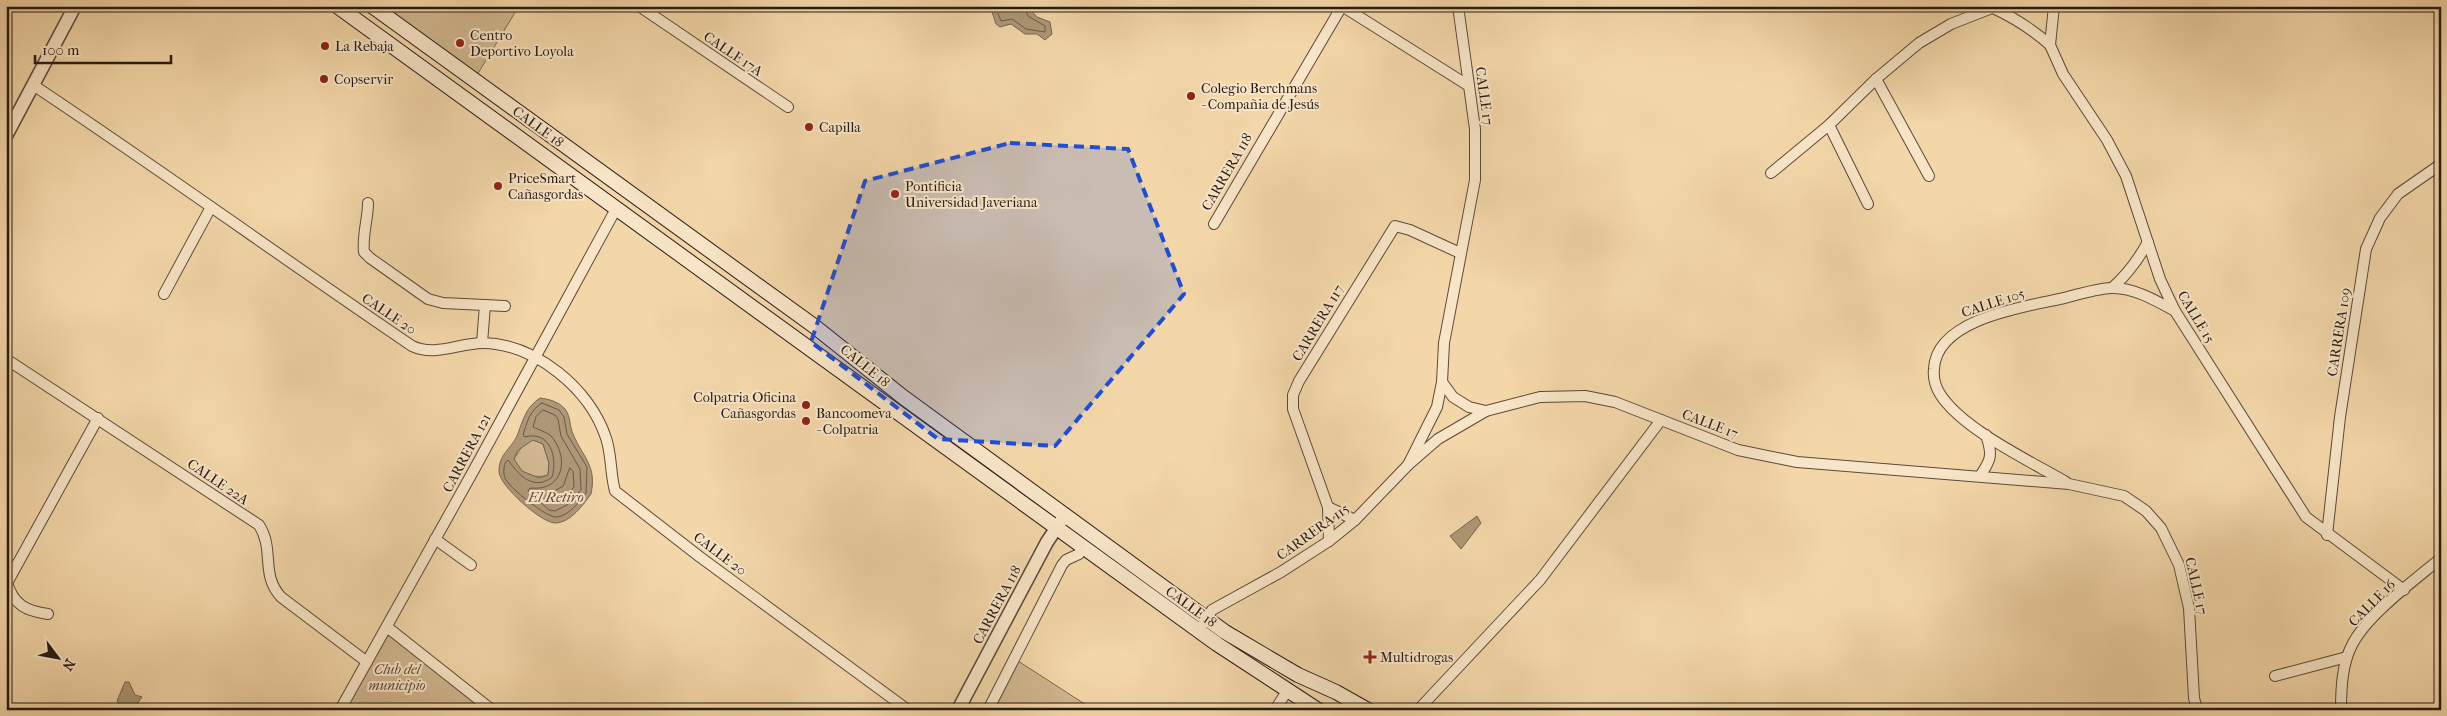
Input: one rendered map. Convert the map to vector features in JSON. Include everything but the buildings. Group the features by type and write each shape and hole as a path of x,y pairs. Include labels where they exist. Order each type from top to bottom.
{"main road":[{"name":"CALLE 18","path":"337,6 617,207 1198,631 1318,710"},
{"name":"CALLE 18","path":"372,6 814,326 903,397 1206,618 1298,676 1336,692 1368,710"}],"street":[{"path":"6,136 75,6"},
{"name":"CALLE 17A","path":"640,6 788,107"},
{"path":"1342,6 1468,86"},
{"name":"CARRERA 118","path":"1214,224 1342,6"},
{"name":"CALLE 17","path":"1408,465 1437,407 1442,382 1444,343 1475,180 1475,129 1458,6"},
{"path":"2050,45 2054,6"},
{"path":"1771,173 1829,125 1876,79 1919,43 1951,24 1995,7 2019,21 2050,45"},
{"name":"CALLE 15","path":"2050,45 2063,74 2107,140 2126,176 2160,279 2175,311 2295,502 2306,517 2327,535 2404,590"},
{"path":"1876,79 1929,176"},
{"name":"CALLE 20","path":"33,85 163,172 421,351 434,351 482,343 507,347 534,357 558,374 584,397 598,420 612,456 611,476 615,490 700,557 908,710"},
{"path":"1829,125 1868,204"},
{"name":"CARRERA 109","path":"2327,535 2340,417 2366,249 2380,218 2398,194 2441,164"},
{"path":"368,203 367,224 363,244 364,252 370,258 428,299 443,303 505,306"},
{"path":"164,294 211,207"},
{"name":"CARRERA 121","path":"340,710 617,207"},
{"name":"CARRERA 117","path":"1329,541 1328,507 1293,409 1292,395 1395,226 1410,230 1460,253"},
{"path":"2112,288 2127,276 2139,260 2148,242"},
{"name":"CALLE 105","path":"2069,484 1986,435 1952,410 1940,393 1933,378 1934,359 1943,342 1959,329 2015,308 2112,288 2151,298 2175,311"},
{"path":"482,343 485,305"},
{"name":"CALLE 22A","path":"6,359 258,525 266,536 269,578 272,588 281,597 367,662"},
{"path":"1442,382 1453,397 1469,407 1486,411"},
{"name":"CALLE 17","path":"1486,411 1540,397 1585,396 1614,402 1738,450 1797,462 2069,484 2124,496 2146,510 2161,528 2179,564 2189,608 2194,698 2197,710"},
{"name":"CARRERA 115","path":"1198,631 1212,610 1281,572 1329,541 1355,520 1408,465 1438,439 1486,411"},
{"path":"48,614 32,612 20,604 11,596 7,583 98,418"},
{"path":"1418,710 1540,580 1661,420"},
{"path":"1980,476 1991,461 1990,446 1986,435"},
{"path":"1328,507 1355,520"},
{"name":"CARRERA 118","path":"958,710 1065,515"},
{"path":"435,540 471,565"},
{"path":"988,710 1062,565 1066,560 1079,554"},
{"name":"CALLE 16","path":"2341,710 2343,675 2352,644 2371,621 2441,558"},
{"path":"387,626 492,710"},
{"path":"2275,676 2347,658"},
{"path":"1275,710 1287,691"}],"highlighted area":[{"path":"1010,143 1128,149 1184,294 1055,446 938,439 811,342 865,181"}],"green space":[{"name":"Centro Deportivo Loyola","path":"372,6 519,6 474,80"},
{"path":"533,440 543,444 549,463 548,475 532,476 519,469 516,464 514,459 523,445"},
{"name":"Club del municipio","path":"387,627 492,710 340,710"},
{"path":"1015,659 1094,710 988,710"}],"water":[{"path":"990,6 1027,6 1037,17 1050,22 1052,34 1045,40 1037,34 1025,34 1011,24 1000,27 996,24"},
{"name":"El Retiro","path":"540,398 547,399 565,409 573,434 591,469 591,494 572,516 567,520 556,523 550,522 532,511 514,495 506,486 499,472 499,466 503,457 517,436 531,405","holes":["533,440 543,444 549,463 548,475 539,478 522,471 514,459 518,450"]},
{"path":"1477,516 1481,523 1461,549 1450,536"},
{"path":"125,682 129,682 135,695 142,697 134,708 123,705 123,710 117,701"}],"place":[{"name":"Centro Deportivo Loyola","path":"460,43"},
{"name":"La Rebaja","path":"325,46"},
{"name":"Copservir","path":"324,79"},
{"name":"Colegio Berchmans - Compañia de Jesús","path":"1191,96"},
{"name":"Capilla","path":"809,127"},
{"name":"PriceSmart Cañasgordas","path":"498,186"},
{"name":"Pontificia Universidad Javeriana","path":"895,194"},
{"name":"Colpatria Oficina Cañasgordas","path":"806,405"},
{"name":"Bancoomeva - Colpatria","path":"806,421"},
{"name":"Multidrogas","path":"1370,657"}]}
